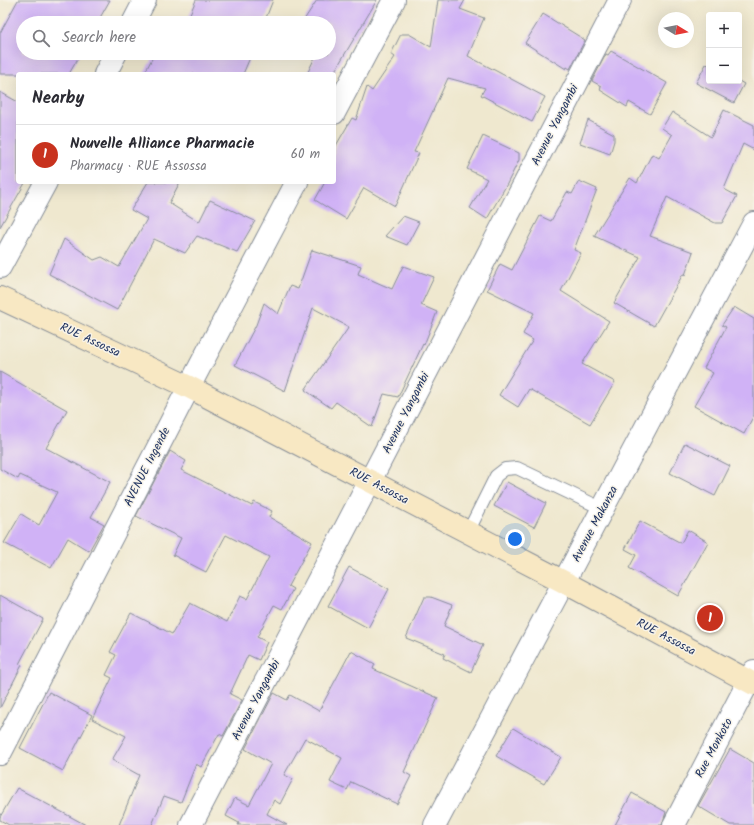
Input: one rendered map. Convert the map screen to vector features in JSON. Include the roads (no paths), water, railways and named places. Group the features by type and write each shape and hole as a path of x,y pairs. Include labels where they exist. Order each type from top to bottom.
{"street":[{"path":"137,16 145,0"},
{"path":"336,109 394,0"},
{"name":"Avenue Yangambi","path":"191,825 620,0"},
{"path":"106,72 112,60"},
{"path":"0,267 45,184"},
{"name":"AVENUE Ingende","path":"0,754 189,387 296,184"},
{"name":"Avenue Makanza","path":"435,825 754,223"},
{"name":"RUE Assossa","path":"0,298 189,387 752,679"},
{"name":"Rue Monkoto","path":"674,825 752,679"}],"lane":[{"path":"468,532 496,476 505,469 517,468 603,509"}],"place":[{"name":"Nouvelle Alliance Pharmacie","path":"710,618"}]}
